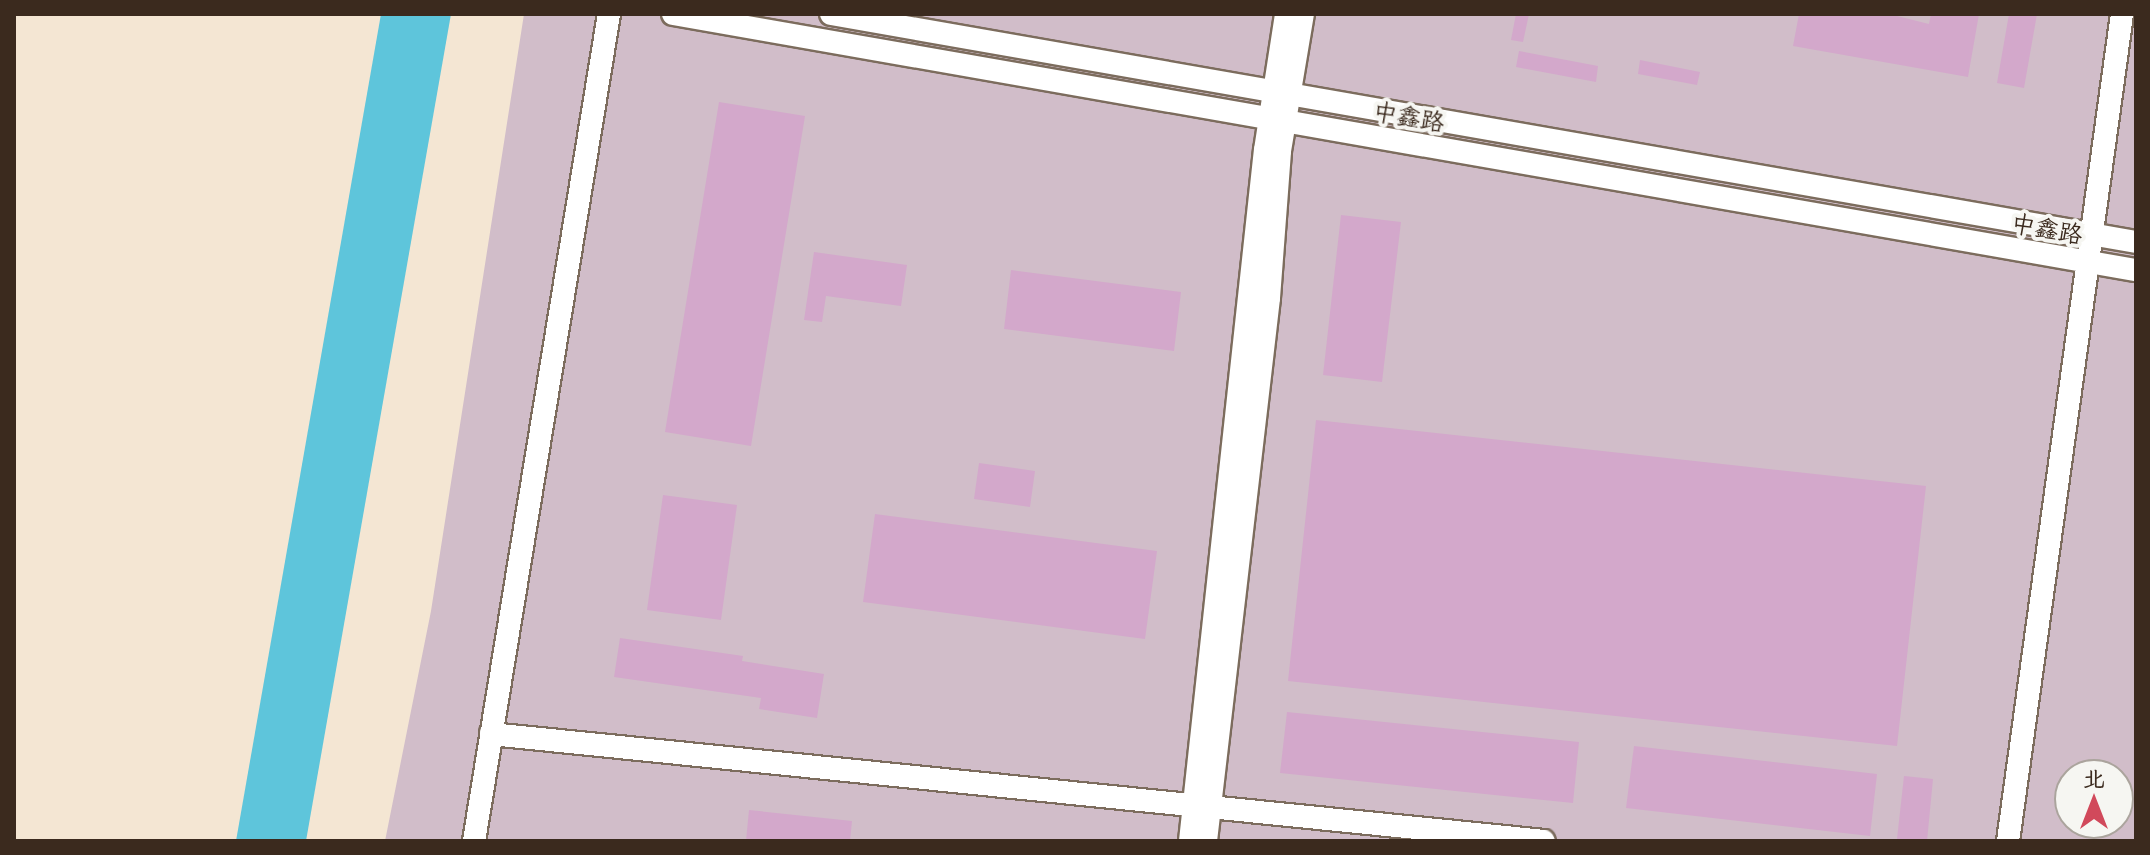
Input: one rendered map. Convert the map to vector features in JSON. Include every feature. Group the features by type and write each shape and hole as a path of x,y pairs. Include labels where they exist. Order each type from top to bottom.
{"street":[{"path":"474,841 609,14"},
{"name":"中鑫路","path":"673,14 2136,270"},
{"name":"中鑫路","path":"831,14 2136,242"},
{"path":"1282,92 1286,14"},
{"path":"1190,841 1202,805 1277,119 1303,14"},
{"path":"2008,841 2085,262 2122,14"},
{"path":"491,734 1544,841"},
{"path":"1202,805 1206,841"}],"shaded area":[{"path":"524,14 2136,14 2136,841 385,841 431,611"}],"water":[{"path":"381,14 451,14 306,841 236,841"}],"building":[{"path":"1516,14 1529,14 1523,42 1511,40"},
{"path":"1799,14 1889,14 1929,24 1931,14 1979,14 1968,77 1793,46"},
{"path":"2009,14 2037,14 2024,88 1997,83"},
{"path":"1519,51 1598,66 1596,82 1516,67"},
{"path":"1640,60 1700,72 1697,85 1638,74"},
{"path":"719,102 805,116 751,446 665,432"},
{"path":"1341,215 1401,222 1382,382 1323,375"},
{"path":"814,252 907,265 901,306 826,296 822,322 804,320"},
{"path":"1011,270 1181,292 1174,351 1004,329"},
{"path":"1316,420 1926,486 1897,746 1288,681"},
{"path":"979,463 1035,471 1030,507 974,499"},
{"path":"663,495 737,505 721,620 647,610"},
{"path":"875,514 1157,551 1145,639 863,602"},
{"path":"620,638 743,656 742,661 824,674 817,718 759,709 761,698 614,677"},
{"path":"1287,712 1579,742 1573,803 1280,773"},
{"path":"1634,746 1877,774 1870,836 1626,808"},
{"path":"1904,776 1933,779 1927,841 1897,839"},
{"path":"749,810 852,821 850,841 746,841"}]}
